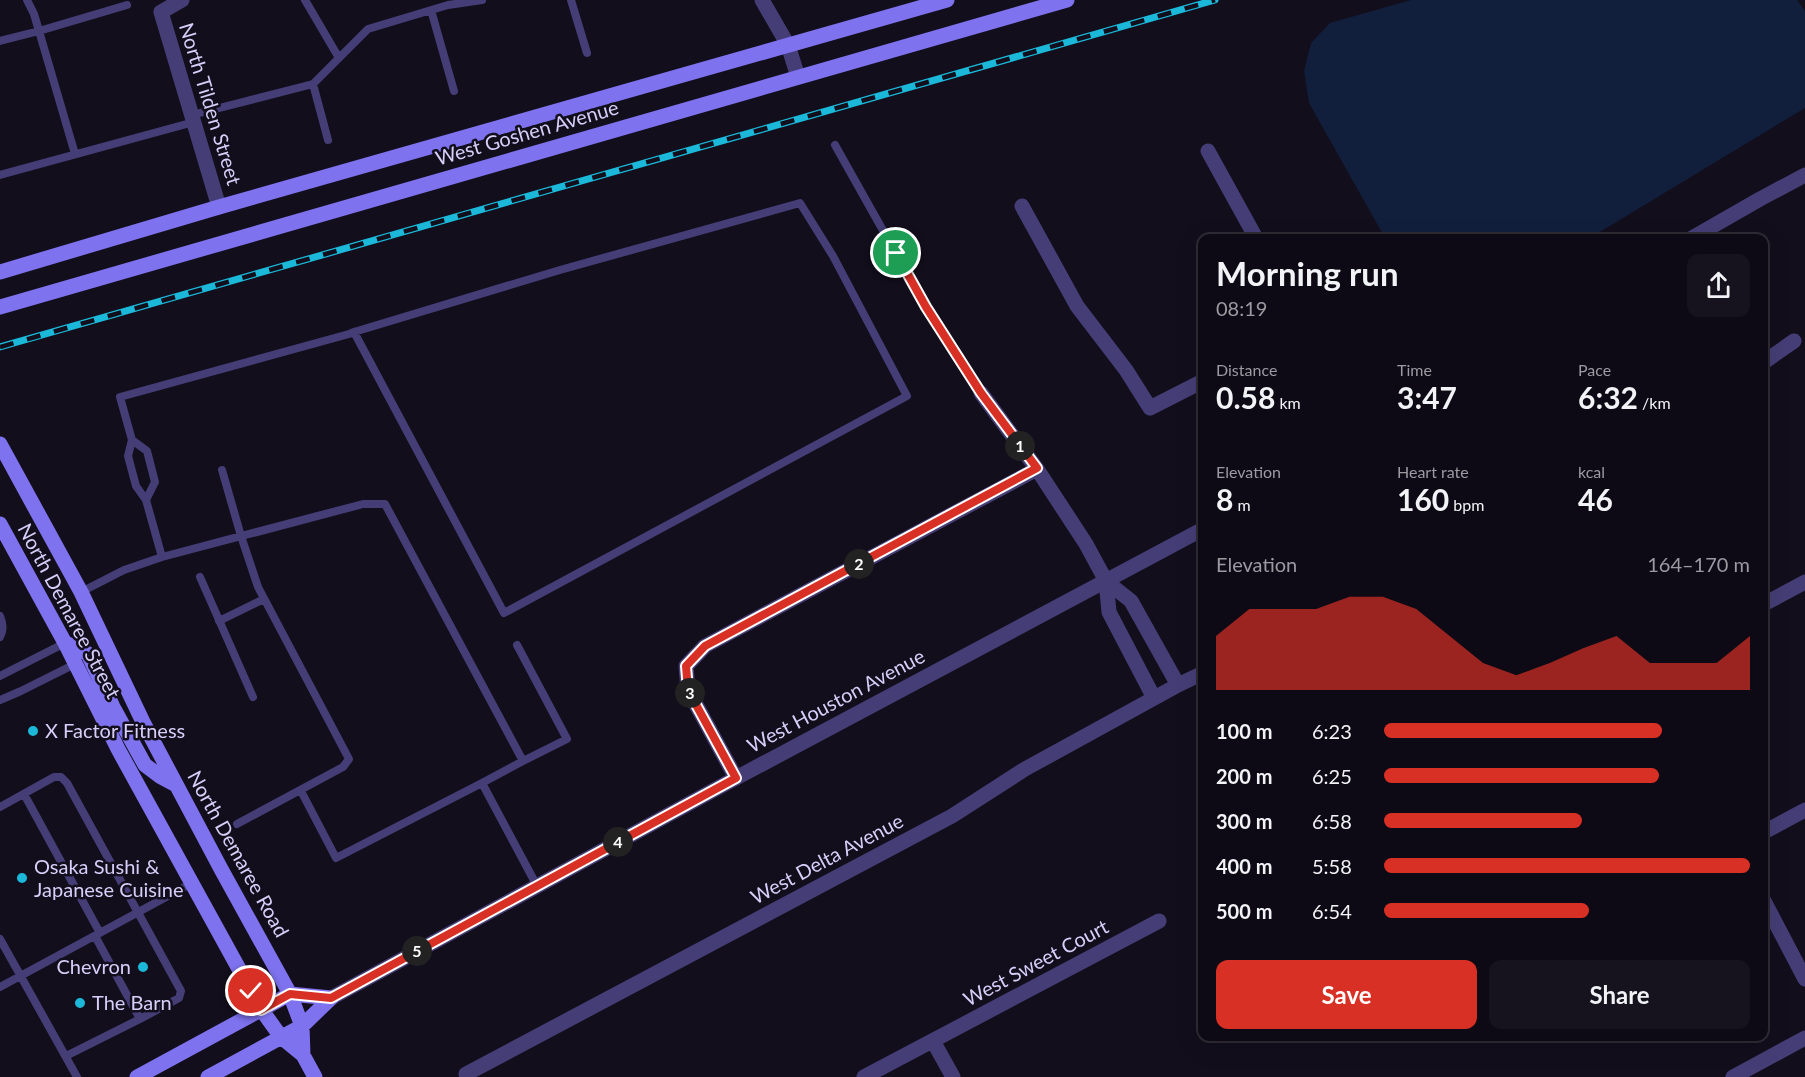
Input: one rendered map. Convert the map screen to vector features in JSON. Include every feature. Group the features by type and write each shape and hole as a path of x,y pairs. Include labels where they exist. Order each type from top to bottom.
{"main road":[{"name":"West Goshen Avenue","path":"0,272 219,207 947,0"},
{"name":"West Goshen Avenue","path":"0,307 1067,0"},
{"name":"North Demaree Street","path":"0,444 81,592 112,655"},
{"name":"North Demaree Street","path":"0,524 65,643 118,749 261,1010 281,1038 303,1055"},
{"path":"65,643 88,654 122,725 146,765 176,785"},
{"name":"North Demaree Road","path":"112,655 176,785 290,994 302,1026 303,1055 315,1077"},
{"path":"137,1077 290,994 331,998"},
{"name":"West Houston Avenue","path":"208,1077 302,1026 331,998"}],"street":[{"name":"North Tilden Street","path":"182,0 161,12 219,207"},
{"path":"762,0 788,45 798,76"},
{"path":"1208,151 1254,234"},
{"path":"1699,234 1805,175"},
{"path":"1022,206 1077,306 1126,370 1150,408 1198,384"},
{"path":"1768,359 1794,341"},
{"path":"981,393 1073,521 1106,581 1131,601 1178,685"},
{"path":"736,778 688,690 686,666 705,646 1037,468"},
{"name":"West Houston Avenue","path":"331,998 736,778 1198,532"},
{"path":"1106,581 1108,612 1154,698"},
{"path":"1768,602 1805,582"},
{"name":"West Delta Avenue","path":"467,1075 952,816 1024,769 1198,675"},
{"path":"1768,830 1805,810"},
{"path":"1768,909 1805,979"},
{"name":"West Sweet Court","path":"864,1077 1159,921"},
{"path":"1733,1077 1805,1038"},
{"path":"933,1041 953,1077"}],"lane":[{"path":"27,0 34,14 75,154"},
{"path":"305,0 339,58"},
{"path":"0,175 312,84 368,29 447,3 482,0"},
{"path":"571,0 586,53"},
{"path":"0,41 127,5"},
{"path":"431,10 454,91"},
{"path":"312,84 328,140"},
{"path":"835,145 926,307 981,393"},
{"path":"162,557 146,500 136,486 128,456 132,440 120,397 800,203 833,256 907,396 504,613 354,332"},
{"path":"132,440 147,451 155,482 146,500"},
{"path":"222,470 258,587 349,759 343,767 237,824"},
{"path":"81,592 124,570 162,557 363,504 385,504 523,761"},
{"path":"200,577 253,697"},
{"path":"219,621 264,599"},
{"path":"0,616 3,623 0,637"},
{"path":"0,676 65,643"},
{"path":"301,790 336,858 567,739 517,645"},
{"path":"0,700 75,664"},
{"path":"0,807 54,777 61,777 67,783 181,991 179,998 66,1056"},
{"path":"482,783 537,886"},
{"path":"24,794 140,1019"},
{"path":"0,987 192,883"},
{"path":"0,939 77,1077"}],"water":[{"path":"1411,0 1797,0 1805,11 1805,108 1597,234 1383,234 1309,103 1304,71 1311,43 1330,23"}],"railway":[{"path":"0,347 1215,0"}],"place":[{"name":"X Factor Fitness","path":"33,731"},
{"name":"Osaka Sushi & Japanese Cuisine","path":"22,878"},
{"name":"Chevron","path":"143,967"},
{"name":"The Barn","path":"80,1003"}],"route":[{"path":"251,991 261,1010 290,994 331,998 736,778 688,690 686,666 705,646 1037,468 981,393 926,307 896,253"}]}
